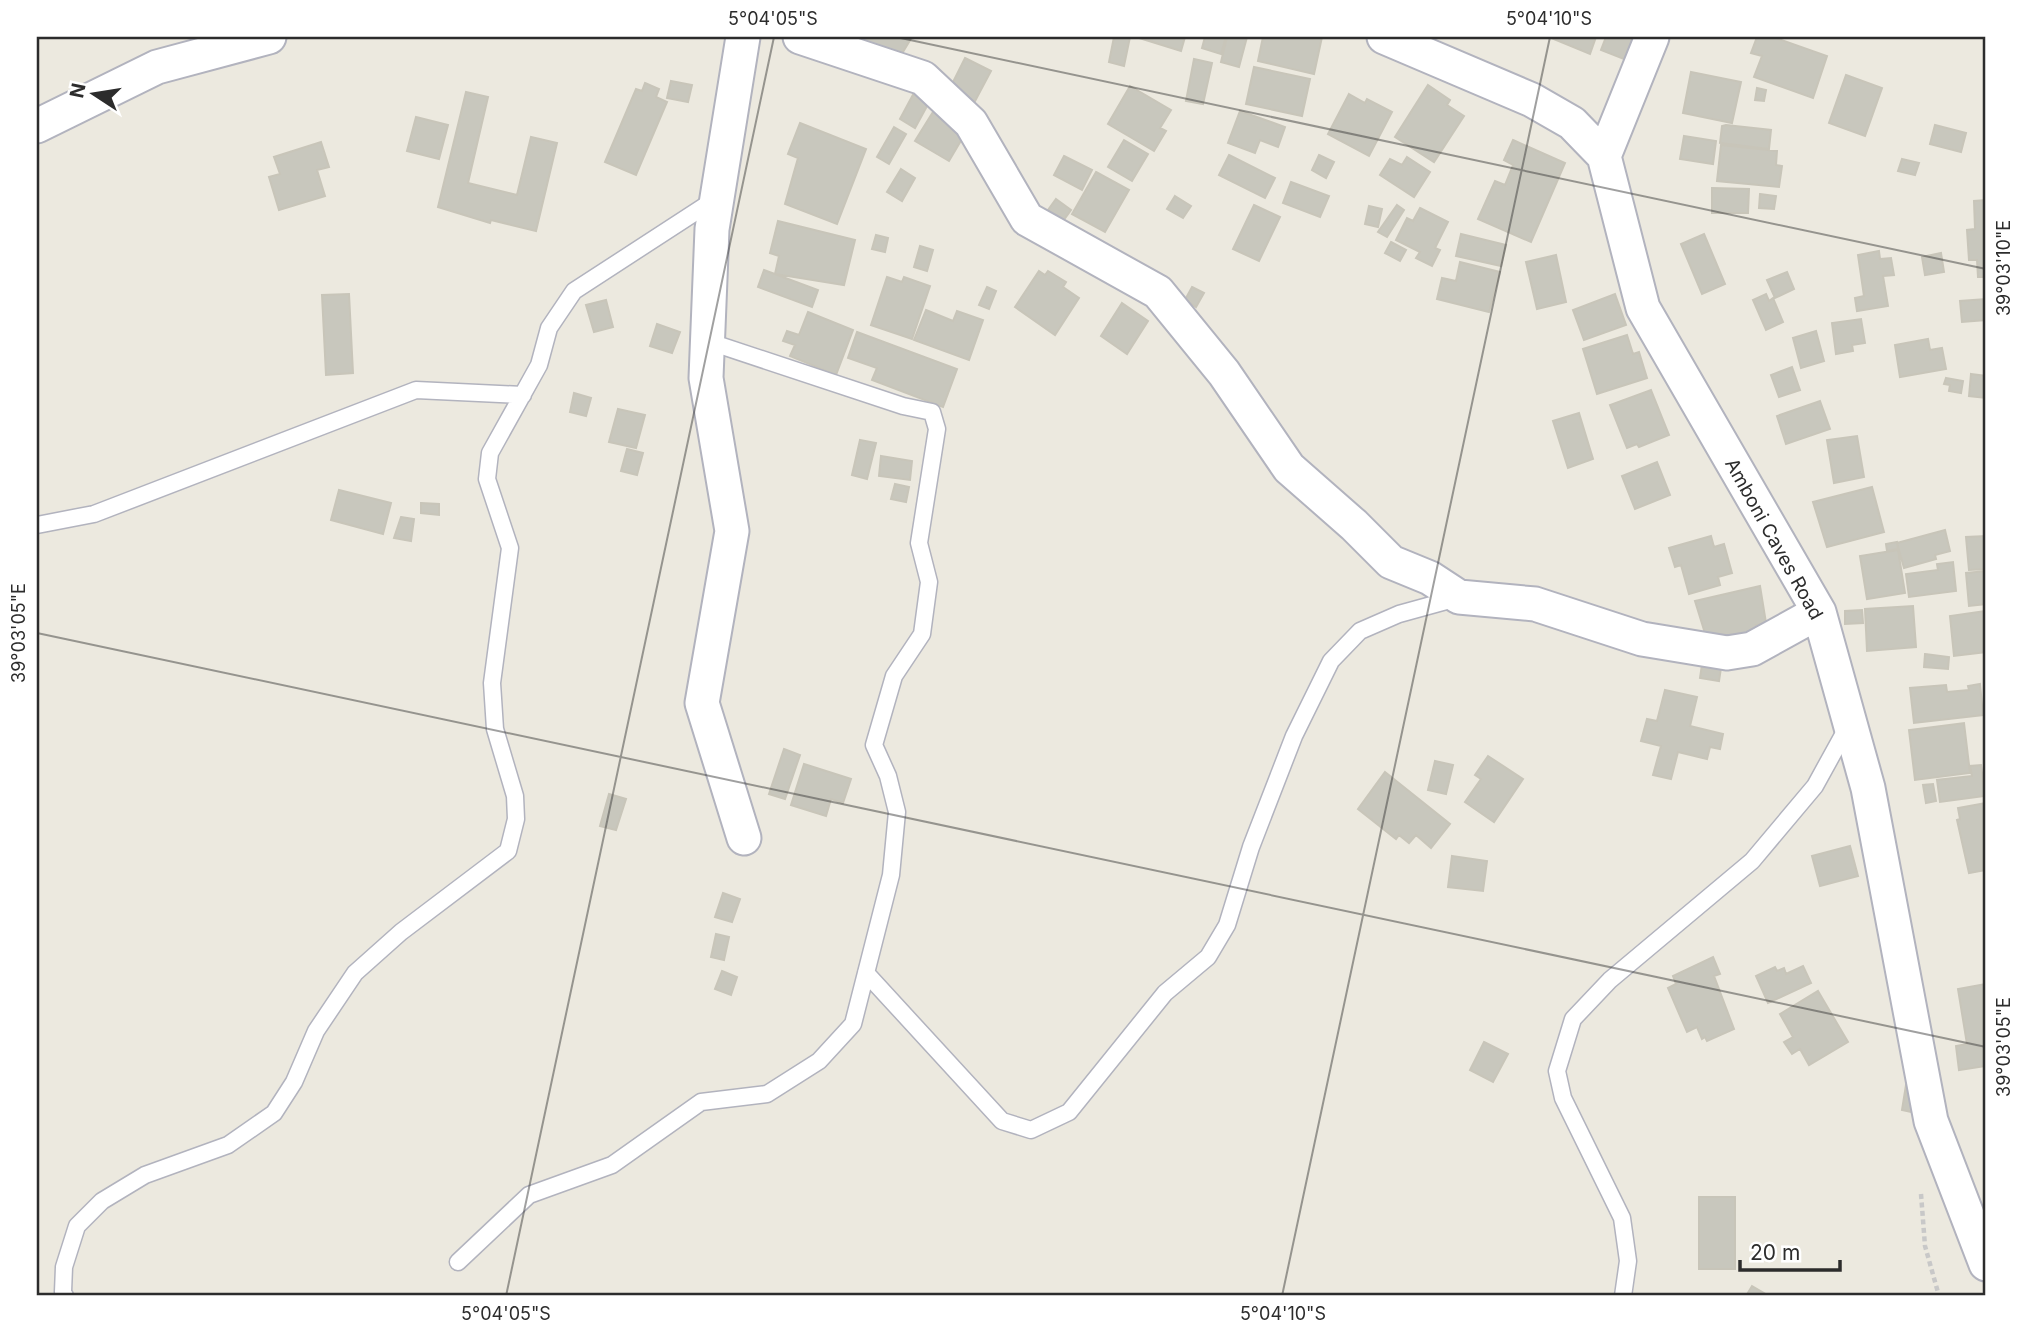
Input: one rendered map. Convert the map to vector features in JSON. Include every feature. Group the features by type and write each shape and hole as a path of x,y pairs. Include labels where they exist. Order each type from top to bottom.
{"street":[{"path":"37,127 157,67 269,37"},
{"path":"743,37 712,229 706,378 732,531 702,704 744,838"},
{"path":"800,37 923,78 971,123 1027,219 1158,292 1224,373 1289,468 1354,525 1391,562 1430,578 1459,597 1535,604 1642,639 1727,653 1752,649 1819,612"},
{"name":"Amboni Caves Road","path":"1384,37 1532,100 1572,123 1604,156 1643,308 1819,612 1868,788 1931,1121 1986,1264"},
{"path":"1604,156 1652,37"}],"lane":[{"path":"65,1296 62,1292 64,1267 77,1226 103,1202 145,1175 228,1145 274,1113 294,1082 316,1031 355,973 401,932 508,851 516,819 514,796 495,730 492,683 510,548 487,480 490,453 538,365 549,328 574,291 717,198"},
{"path":"458,1262 529,1195 612,1165 701,1102 767,1094 819,1061 853,1024 891,875 897,812 888,776 874,744 894,676 922,634 929,582 919,543 937,429 932,412 903,406 707,341"},
{"path":"37,525 94,514 416,390 523,395"},
{"path":"866,973 1002,1121 1031,1130 1069,1112 1165,993 1208,957 1227,925 1251,847 1294,736 1331,661 1360,631 1399,614 1459,597"},
{"path":"1623,1296 1628,1261 1622,1218 1563,1098 1557,1071 1573,1018 1610,981 1752,860 1815,786 1851,721"}],"building":[{"path":"852,37 912,37 895,65"},
{"path":"1114,37 1130,37 1124,66 1109,62"},
{"path":"1136,37 1185,37 1181,51"},
{"path":"1205,37 1226,37 1221,54 1202,48"},
{"path":"1227,37 1247,37 1239,67 1221,62"},
{"path":"1263,37 1322,37 1314,74 1258,61"},
{"path":"1549,37 1596,37 1590,54"},
{"path":"1606,37 1638,37 1629,61 1601,50"},
{"path":"1757,37 1773,37 1827,56 1813,98 1754,77 1762,56 1751,53"},
{"path":"965,58 991,71 973,105 948,92"},
{"path":"1194,59 1212,63 1203,104 1186,101"},
{"path":"1254,67 1310,79 1302,116 1246,104"},
{"path":"1691,72 1741,82 1732,123 1683,113"},
{"path":"1846,75 1882,88 1865,136 1829,123"},
{"path":"671,81 692,85 688,102 667,98"},
{"path":"645,83 659,89 656,97 667,102 636,175 605,162 636,89 642,91"},
{"path":"1428,85 1450,100 1447,105 1464,116 1434,162 1395,137"},
{"path":"1130,86 1171,110 1160,128 1166,131 1154,151 1108,124"},
{"path":"1757,88 1766,90 1764,101 1755,100"},
{"path":"916,89 932,97 915,128 900,119"},
{"path":"466,92 488,97 468,183 517,195 531,137 557,143 536,231 491,220 490,223 438,207"},
{"path":"1349,94 1365,103 1367,99 1392,112 1369,156 1328,134"},
{"path":"936,107 969,127 949,161 915,141"},
{"path":"1240,111 1285,127 1278,147 1260,140 1255,153 1228,143"},
{"path":"416,117 448,125 439,159 407,151"},
{"path":"800,123 866,149 837,224 785,204 798,158 788,154"},
{"path":"1935,125 1966,133 1961,152 1930,144"},
{"path":"1722,126 1771,130 1769,149 1720,143"},
{"path":"894,127 906,134 889,164 877,157"},
{"path":"1684,136 1716,141 1713,164 1680,159"},
{"path":"1124,140 1148,154 1132,181 1108,167"},
{"path":"1513,140 1565,163 1531,242 1478,219 1495,181 1505,185 1513,165 1504,160"},
{"path":"321,142 329,167 317,170 325,196 279,210 269,177 280,174 274,157"},
{"path":"1721,145 1777,151 1776,165 1782,166 1779,187 1717,181"},
{"path":"1229,155 1275,178 1265,198 1219,175"},
{"path":"1319,155 1334,162 1326,178 1312,170"},
{"path":"1064,156 1092,170 1082,190 1054,175"},
{"path":"1407,157 1430,172 1414,197 1380,175 1390,159 1402,165"},
{"path":"1902,159 1919,163 1915,175 1898,171"},
{"path":"901,169 915,178 902,201 887,192"},
{"path":"1096,172 1129,190 1105,232 1072,214"},
{"path":"1291,182 1329,196 1320,217 1283,203"},
{"path":"1712,188 1749,189 1748,213 1712,213"},
{"path":"1760,194 1776,196 1774,209 1759,208"},
{"path":"1175,196 1191,206 1183,218 1167,209"},
{"path":"1056,199 1071,210 1063,221 1048,210"},
{"path":"1986,200 1986,277 1978,277 1977,260 1969,260 1967,230 1975,229 1974,201"},
{"path":"1254,205 1280,217 1259,261 1233,249"},
{"path":"1397,205 1404,210 1387,237 1378,232"},
{"path":"1369,206 1382,209 1378,227 1365,224"},
{"path":"1420,208 1448,222 1435,248 1440,250 1432,266 1416,258 1420,252 1396,240 1407,218 1413,221"},
{"path":"778,221 855,240 844,285 775,274 779,256 770,253"},
{"path":"1461,234 1506,245 1501,266 1456,256"},
{"path":"1704,234 1725,284 1702,294 1681,244"},
{"path":"876,235 888,238 885,252 872,249"},
{"path":"1391,242 1406,250 1400,261 1385,253"},
{"path":"920,246 933,250 927,271 914,267"},
{"path":"1879,251 1880,259 1891,258 1894,275 1883,276 1888,306 1857,311 1855,298 1864,296 1858,255"},
{"path":"1941,253 1944,272 1925,275 1922,257"},
{"path":"1556,255 1566,302 1537,309 1526,262"},
{"path":"1460,262 1500,272 1489,312 1437,299 1442,278 1456,281"},
{"path":"764,270 818,290 812,307 758,287"},
{"path":"1039,271 1045,275 1048,271 1066,282 1063,287 1079,298 1055,335 1015,307"},
{"path":"1787,272 1794,289 1775,298 1767,280"},
{"path":"887,277 902,282 904,277 930,286 912,339 871,325"},
{"path":"987,287 996,291 989,309 979,305"},
{"path":"1192,287 1204,293 1196,307 1185,300"},
{"path":"349,294 353,373 326,375 322,295"},
{"path":"1615,294 1626,325 1584,340 1573,310"},
{"path":"1766,294 1769,301 1773,298 1783,322 1766,330 1753,300"},
{"path":"1986,299 1986,320 1962,322 1960,301"},
{"path":"606,300 613,327 594,332 586,305"},
{"path":"1122,303 1148,321 1127,354 1101,336"},
{"path":"926,310 953,321 957,311 983,320 969,360 914,340"},
{"path":"808,312 853,330 836,375 790,356 795,345 783,341 787,331 799,335"},
{"path":"1861,319 1865,343 1852,345 1853,351 1836,354 1832,323"},
{"path":"657,324 680,332 672,353 650,346"},
{"path":"1816,331 1824,361 1801,368 1793,338"},
{"path":"857,332 957,369 943,407 872,380 877,368 848,358"},
{"path":"1627,335 1633,354 1639,352 1647,378 1597,394 1583,349"},
{"path":"1928,339 1930,350 1942,348 1946,369 1900,377 1895,345"},
{"path":"1792,367 1800,390 1779,397 1771,375"},
{"path":"1971,374 1986,376 1986,398 1969,396"},
{"path":"1946,378 1963,381 1961,393 1949,391 1950,385 1944,384"},
{"path":"1651,390 1669,435 1639,447 1637,444 1627,448 1610,405"},
{"path":"574,393 591,398 586,416 570,412"},
{"path":"1820,401 1830,429 1786,444 1777,416"},
{"path":"618,409 645,415 636,448 609,442"},
{"path":"1579,413 1593,459 1568,468 1553,421"},
{"path":"1857,436 1864,477 1834,483 1827,440"},
{"path":"860,440 876,443 867,479 852,475"},
{"path":"627,449 643,453 637,475 621,471"},
{"path":"881,456 912,461 910,480 879,476"},
{"path":"1657,462 1670,495 1635,509 1622,476"},
{"path":"895,484 909,487 906,502 891,499"},
{"path":"1872,487 1884,532 1827,547 1813,502"},
{"path":"339,490 391,503 383,534 331,520"},
{"path":"421,503 439,504 439,515 421,513"},
{"path":"401,517 414,519 411,541 394,538"},
{"path":"1945,530 1950,551 1935,555 1936,559 1904,568 1897,543"},
{"path":"1711,536 1714,547 1724,544 1732,573 1718,577 1720,585 1689,594 1681,565 1675,567 1669,548"},
{"path":"1986,536 1986,569 1969,570 1966,537"},
{"path":"1897,542 1898,549 1887,551 1886,544"},
{"path":"1898,550 1905,593 1867,599 1860,556"},
{"path":"1953,562 1956,591 1909,597 1906,574 1938,570 1937,564"},
{"path":"1986,571 1986,604 1969,606 1966,573"},
{"path":"1760,586 1766,623 1756,625 1760,641 1708,643 1695,601"},
{"path":"1913,606 1916,647 1867,651 1865,609"},
{"path":"1862,610 1863,623 1845,624 1845,611"},
{"path":"1986,611 1986,652 1954,656 1950,616"},
{"path":"1925,654 1949,657 1948,669 1924,667"},
{"path":"1703,658 1722,661 1719,681 1700,678"},
{"path":"1980,684 1983,715 1914,723 1910,688 1946,685 1947,692 1969,690 1968,686"},
{"path":"1665,690 1697,697 1690,726 1723,734 1720,749 1710,747 1707,759 1678,752 1671,779 1653,775 1661,746 1641,741 1647,719 1657,721"},
{"path":"1964,723 1970,773 1915,780 1909,730"},
{"path":"784,749 800,755 785,799 769,794"},
{"path":"1488,756 1523,779 1494,822 1465,802 1481,779 1475,775"},
{"path":"1435,761 1453,765 1446,794 1428,790"},
{"path":"804,764 851,779 843,803 831,799 826,816 791,805"},
{"path":"1981,765 1985,796 1940,802 1937,780 1972,776 1970,766"},
{"path":"1385,772 1450,824 1431,848 1416,835 1409,843 1399,835 1396,839 1358,809"},
{"path":"1933,784 1936,801 1926,803 1923,785"},
{"path":"609,794 626,799 616,830 600,826"},
{"path":"1986,803 1986,870 1969,873 1957,820 1960,819 1958,808"},
{"path":"1850,846 1858,876 1820,886 1812,856"},
{"path":"1452,856 1487,861 1483,891 1448,887"},
{"path":"723,893 740,899 732,922 715,917"},
{"path":"716,934 729,937 724,960 711,957"},
{"path":"1713,957 1720,974 1714,976 1734,1029 1707,1041 1705,1037 1702,1039 1697,1027 1687,1032 1668,988 1676,984 1673,976"},
{"path":"1803,966 1811,983 1768,1003 1756,976 1775,967 1777,971 1784,968 1786,974"},
{"path":"722,971 737,977 731,995 715,989"},
{"path":"1986,984 1986,1066 1959,1070 1956,1046 1967,1044 1958,989"},
{"path":"1818,991 1848,1042 1809,1065 1800,1049 1792,1054 1784,1042 1793,1037 1780,1014"},
{"path":"1484,1042 1508,1054 1493,1082 1470,1070"},
{"path":"1906,1085 1920,1088 1916,1113 1902,1110"},
{"path":"1699,1197 1735,1197 1735,1269 1699,1269"},
{"path":"1752,1286 1769,1296 1746,1296"}]}
